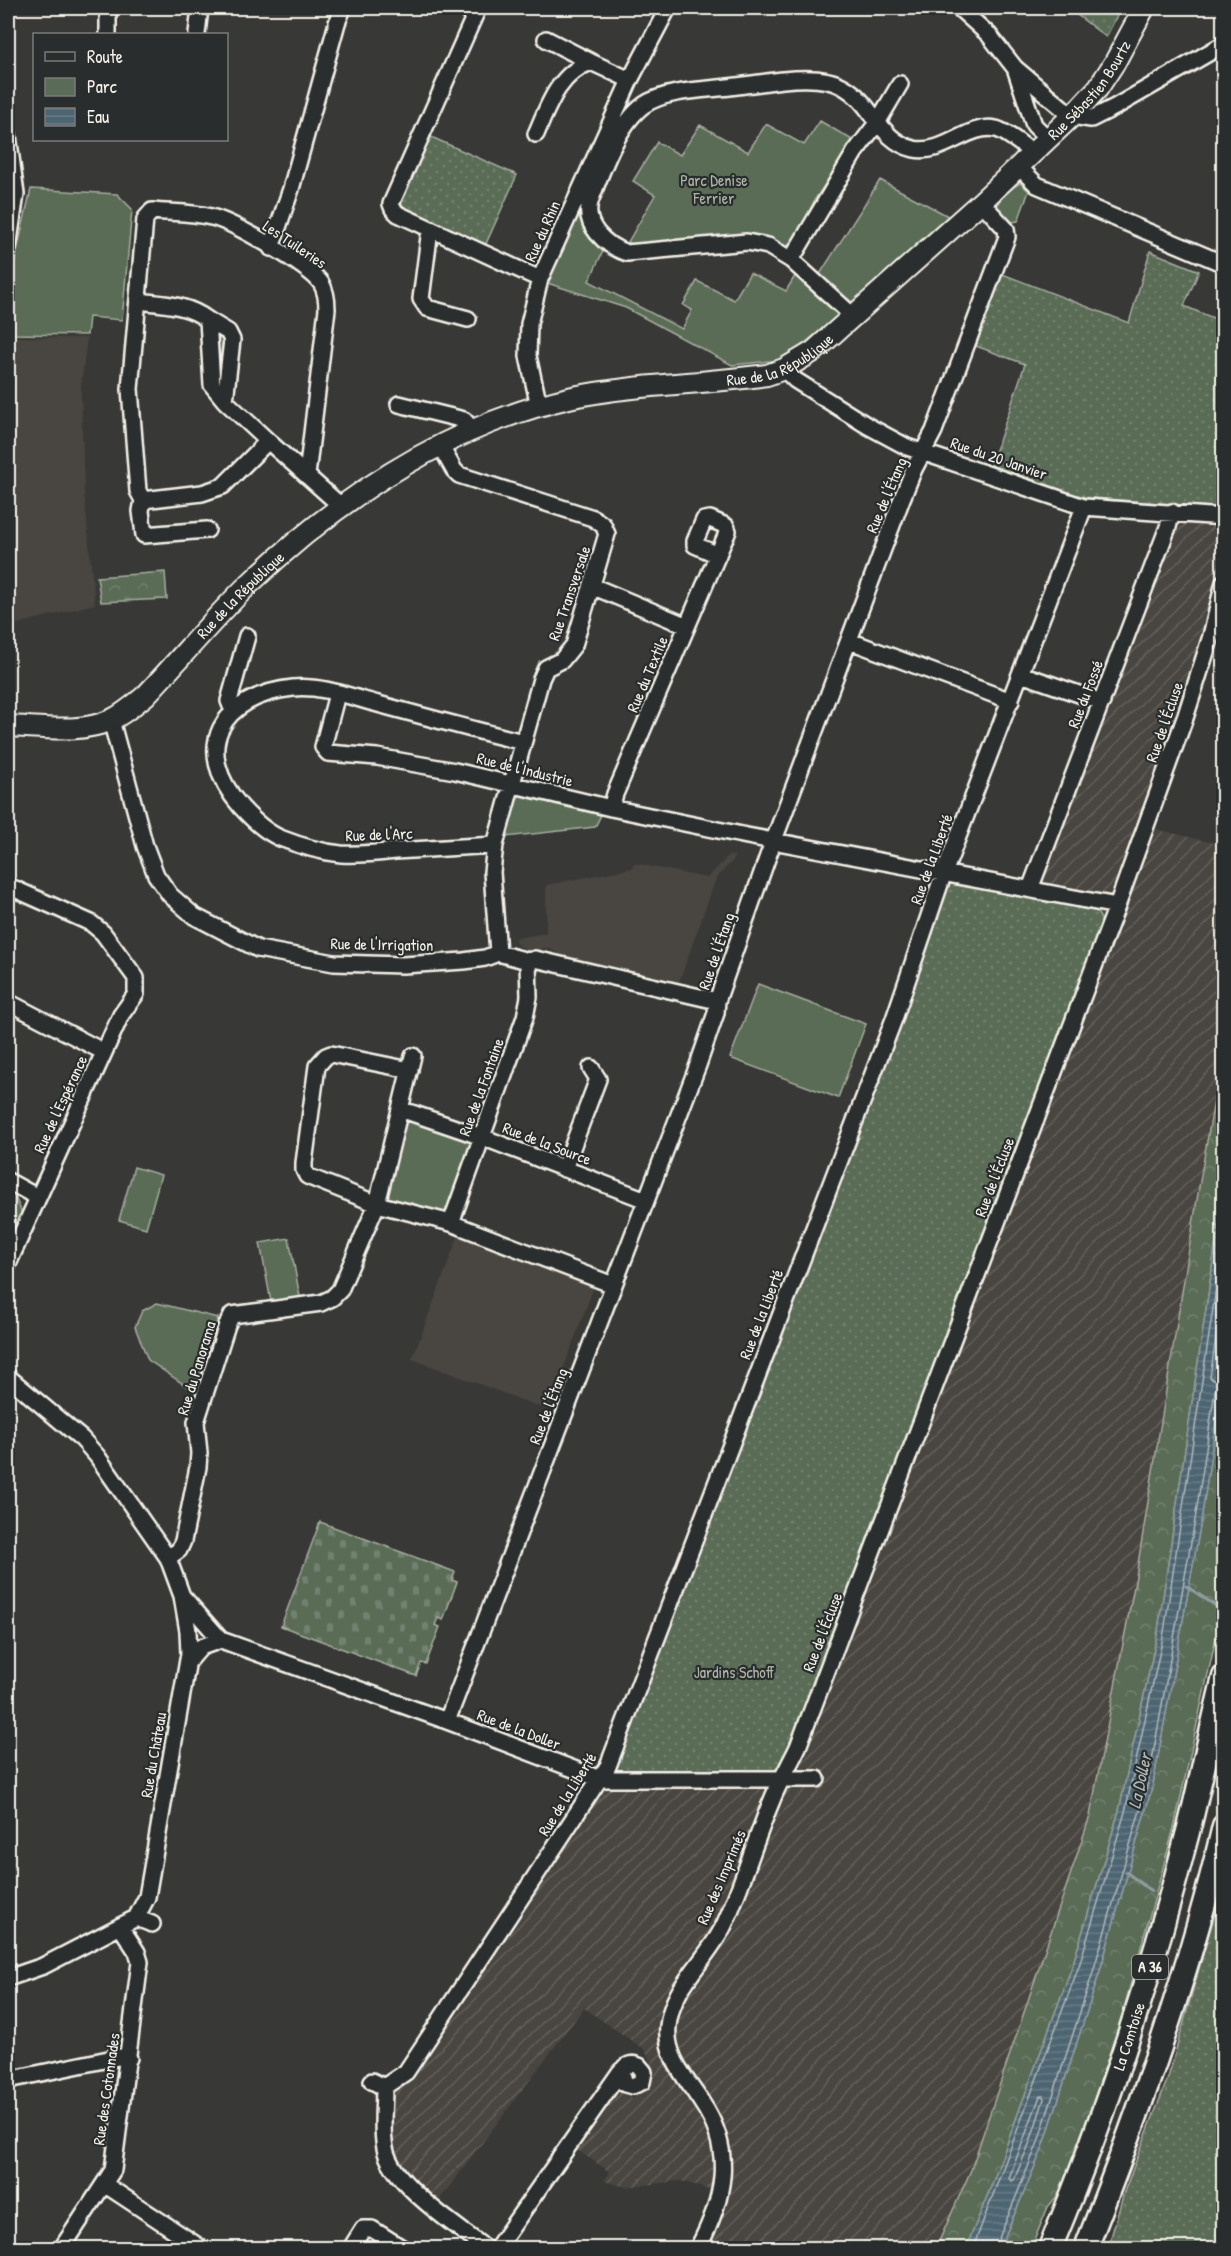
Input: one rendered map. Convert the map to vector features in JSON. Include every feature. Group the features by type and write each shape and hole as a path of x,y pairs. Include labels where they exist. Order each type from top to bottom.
{"highway":[{"name":"La Comtoise","path":"1050,2248 1093,2136 1148,1972 1190,1824 1224,1677"},
{"name":"La Comtoise","path":"1086,2248 1150,2076 1195,1933 1224,1826"}],"main road":[{"name":"Rue Sébastien Bourtz","path":"1031,156 1098,88 1144,8"},
{"name":"Rue de la République","path":"8,726 58,729 96,725 127,711 146,695 247,586 276,560 342,507 383,478 440,444 472,429 539,406 603,391 744,378 767,375 784,369 814,351 854,317 1031,156"}],"street":[{"path":"108,8 108,33"},
{"path":"197,33 200,8"},
{"path":"271,248 291,189 332,39 343,8"},
{"path":"478,8 391,204 398,214 540,279"},
{"name":"Rue du Rhin","path":"539,406 528,356 529,324 540,279 630,80 668,8"},
{"path":"959,8 989,35 1015,68 1072,116 1090,119 1224,44"},
{"path":"546,39 630,80"},
{"path":"536,134 556,89 579,66 591,62"},
{"path":"1015,68 1034,125 1031,156 1037,185 1224,264"},
{"path":"854,317 791,260 768,246 747,242 627,253 612,248 598,235 590,218 590,203 624,126 644,105 667,95 796,79 824,80 844,86 859,98 887,135 904,147 925,151 945,146 979,129 996,129 1031,156"},
{"path":"791,260 855,152 877,123 900,84"},
{"path":"8,135 16,194 8,248"},
{"name":"Rue de l'Étang","path":"447,1721 703,1050 716,1013 717,1001 774,841 901,501 914,469 925,453 1007,237 1006,229 981,202"},
{"name":"Les Tuileries","path":"207,530 144,535 141,511 143,500 138,491 130,388 145,219 152,212 211,216 229,223 315,276 322,284 327,296 327,309 307,475"},
{"path":"432,230 429,237 421,299 426,308 468,319"},
{"path":"138,301 184,307 197,312 228,332 232,340 225,401"},
{"path":"208,320 212,385 225,401 342,507"},
{"name":"Rue du 20 Janvier","path":"784,369 795,380 868,426 907,447 1084,507 1224,517"},
{"path":"399,404 464,420 472,429"},
{"path":"143,500 202,493 223,486 268,441"},
{"name":"Rue Transversale","path":"440,444 459,476 593,518 603,525 607,534 573,645 562,660 546,668 541,679 495,845 492,872 498,953"},
{"name":"Rue de la Liberté","path":"485,2248 400,2180 384,2147 378,2084 406,2072 600,1779 612,1755 894,1019 944,874 1084,507"},
{"name":"Rue du Fossé","path":"1030,889 1172,512"},
{"name":"Rue du Textile","path":"611,808 718,555"},
{"name":"Rue de l'Écluse","path":"782,1780 798,1747 1116,906 1186,715 1211,636 1224,582"},
{"path":"592,586 687,626"},
{"name":"Rue de l'Arc","path":"248,636 229,701 233,711 218,736 216,749 218,769 231,795 253,820 277,837 310,848 341,854 495,845"},
{"path":"850,641 1011,701"},
{"path":"1021,674 1102,702"},
{"path":"233,711 252,699 296,688 337,694 523,742"},
{"name":"Rue de l'Industrie","path":"337,694 323,747 328,753 377,757 455,771 611,808 1116,906"},
{"name":"Rue de l'Irrigation","path":"111,720 145,846 156,875 170,895 194,916 258,949 334,963 403,965 464,961 485,958 498,953 528,961 535,959 717,1001"},
{"name":"Rue de l'Espérance","path":"8,886 91,923 103,933 135,978 136,994 121,1015 8,1264"},
{"name":"Rue de la Fontaine","path":"451,1224 525,1017 529,997 528,961"},
{"path":"8,1002 104,1052"},
{"path":"377,1204 412,1063 331,1054 326,1056 318,1066 304,1170 310,1179 377,1204 451,1224 613,1285"},
{"path":"564,1169 598,1079 591,1068"},
{"name":"Rue de la Source","path":"400,1109 482,1137 646,1200"},
{"path":"8,1181 37,1197"},
{"name":"Rue du Panorama","path":"168,1558 179,1550 183,1541 198,1467 196,1422 227,1325 232,1316 321,1303 332,1298 340,1290 377,1204"},
{"name":"Rue du Château","path":"8,1377 82,1439 97,1456 168,1558 182,1596 188,1631 188,1662 147,1897 136,1918"},
{"name":"Rue du Château","path":"182,1596 221,1640"},
{"path":"188,1662 201,1647 221,1640"},
{"name":"Rue de la Doller","path":"221,1640 600,1779 817,1779"},
{"name":"Rue des Imprimés","path":"698,2248 717,2207 722,2178 722,2144 713,2120 673,2060 668,2028 671,2010 677,1995 724,1925 773,1797 782,1780"},
{"path":"8,1978 44,1966 136,1918 152,1924"},
{"name":"Rue des Cotonnades","path":"62,2248 113,2170 141,1962 120,1926"},
{"path":"8,2080 118,2057 129,2058"},
{"path":"497,2248 625,2067"},
{"path":"104,2184 201,2248"},
{"path":"351,2248 363,2229 372,2229 402,2248"}],"shaded area":[{"path":"8,337 87,338 81,386 84,491 95,604 14,625 8,649"},
{"path":"1180,519 1223,522 1224,610 1151,828 1223,845 1224,1051 1202,1169 1136,1576 1090,1816 971,2170 936,2248 691,2248 706,2217 712,2191 681,2181 625,2187 604,2181 610,2172 574,2148 615,2090 633,2099 653,2069 645,2050 584,2008 437,2203 406,2178 389,2146 391,2096 400,2065 593,1772 774,1773 1096,910 1033,898 1172,526"},
{"path":"729,855 736,857 716,879 678,985 569,961 549,948 527,950 516,944 515,938 546,933 546,885 632,868 634,863 707,878"},
{"path":"459,1234 595,1284 548,1410 412,1359"}],"green space":[{"path":"1068,8 1121,8 1106,37"},
{"name":"Parc Denise Ferrier","path":"820,121 854,141 815,199 794,243 784,247 634,245 628,242 655,195 633,181 657,142 680,155 700,125 748,152 766,124 804,145"},
{"path":"429,136 517,175 484,248 400,208 400,202"},
{"path":"880,180 948,216 851,304 818,277"},
{"path":"1020,183 1029,191 1018,221 1012,222 996,208 1002,197"},
{"path":"31,189 117,194 132,209 122,320 89,317 87,335 8,334 8,291"},
{"path":"580,209 588,230 604,249 589,281 682,329 692,310 683,305 697,281 734,300 750,273 786,291 795,276 840,314 794,352 780,360 732,365 626,308 547,283"},
{"path":"1150,251 1199,271 1184,306 1223,322 1223,508 1081,497 991,465 1025,364 976,346 1000,273 1129,323"},
{"path":"216,336 225,336 220,382 218,382"},
{"path":"165,572 167,599 101,602 97,577"},
{"path":"517,793 603,811 595,827 506,837"},
{"name":"Jardins Schoff","path":"948,883 1096,910 1102,921 793,1743 775,1773 610,1772"},
{"path":"758,984 866,1024 838,1098 730,1058"},
{"path":"1223,1051 1223,1195 1158,1631 1119,1811 1073,1964 993,2182 966,2248 936,2248 971,2170 1090,1816 1136,1576"},
{"path":"406,1117 468,1138 471,1146 447,1213 385,1199"},
{"path":"134,1167 161,1175 146,1228 119,1220"},
{"path":"8,1191 15,1197 22,1213 8,1243"},
{"path":"289,1238 300,1297 271,1302 260,1243"},
{"path":"157,1303 218,1318 195,1392 148,1360 135,1327 142,1311"},
{"path":"1223,1373 1223,1606 1174,1828 1116,2037 1062,2190 1048,2207 1031,2248 1000,2248 1043,2147 1099,1974 1153,1784 1201,1521"},
{"path":"320,1522 455,1572 452,1580 457,1582 443,1620 438,1618 435,1625 440,1627 426,1664 421,1663 416,1676 281,1626"},
{"path":"1223,1884 1223,2248 1108,2248 1124,2192 1168,2078"}],"water":[{"name":"La Doller","path":"1223,1195 1223,1373 1201,1521 1153,1784 1099,1974 1043,2147 1000,2248 966,2248 993,2182 1073,1964 1119,1811 1158,1631"}],"waterway":[{"path":"1186,1586 1222,1610"},
{"path":"1126,1872 1151,1891"}]}
